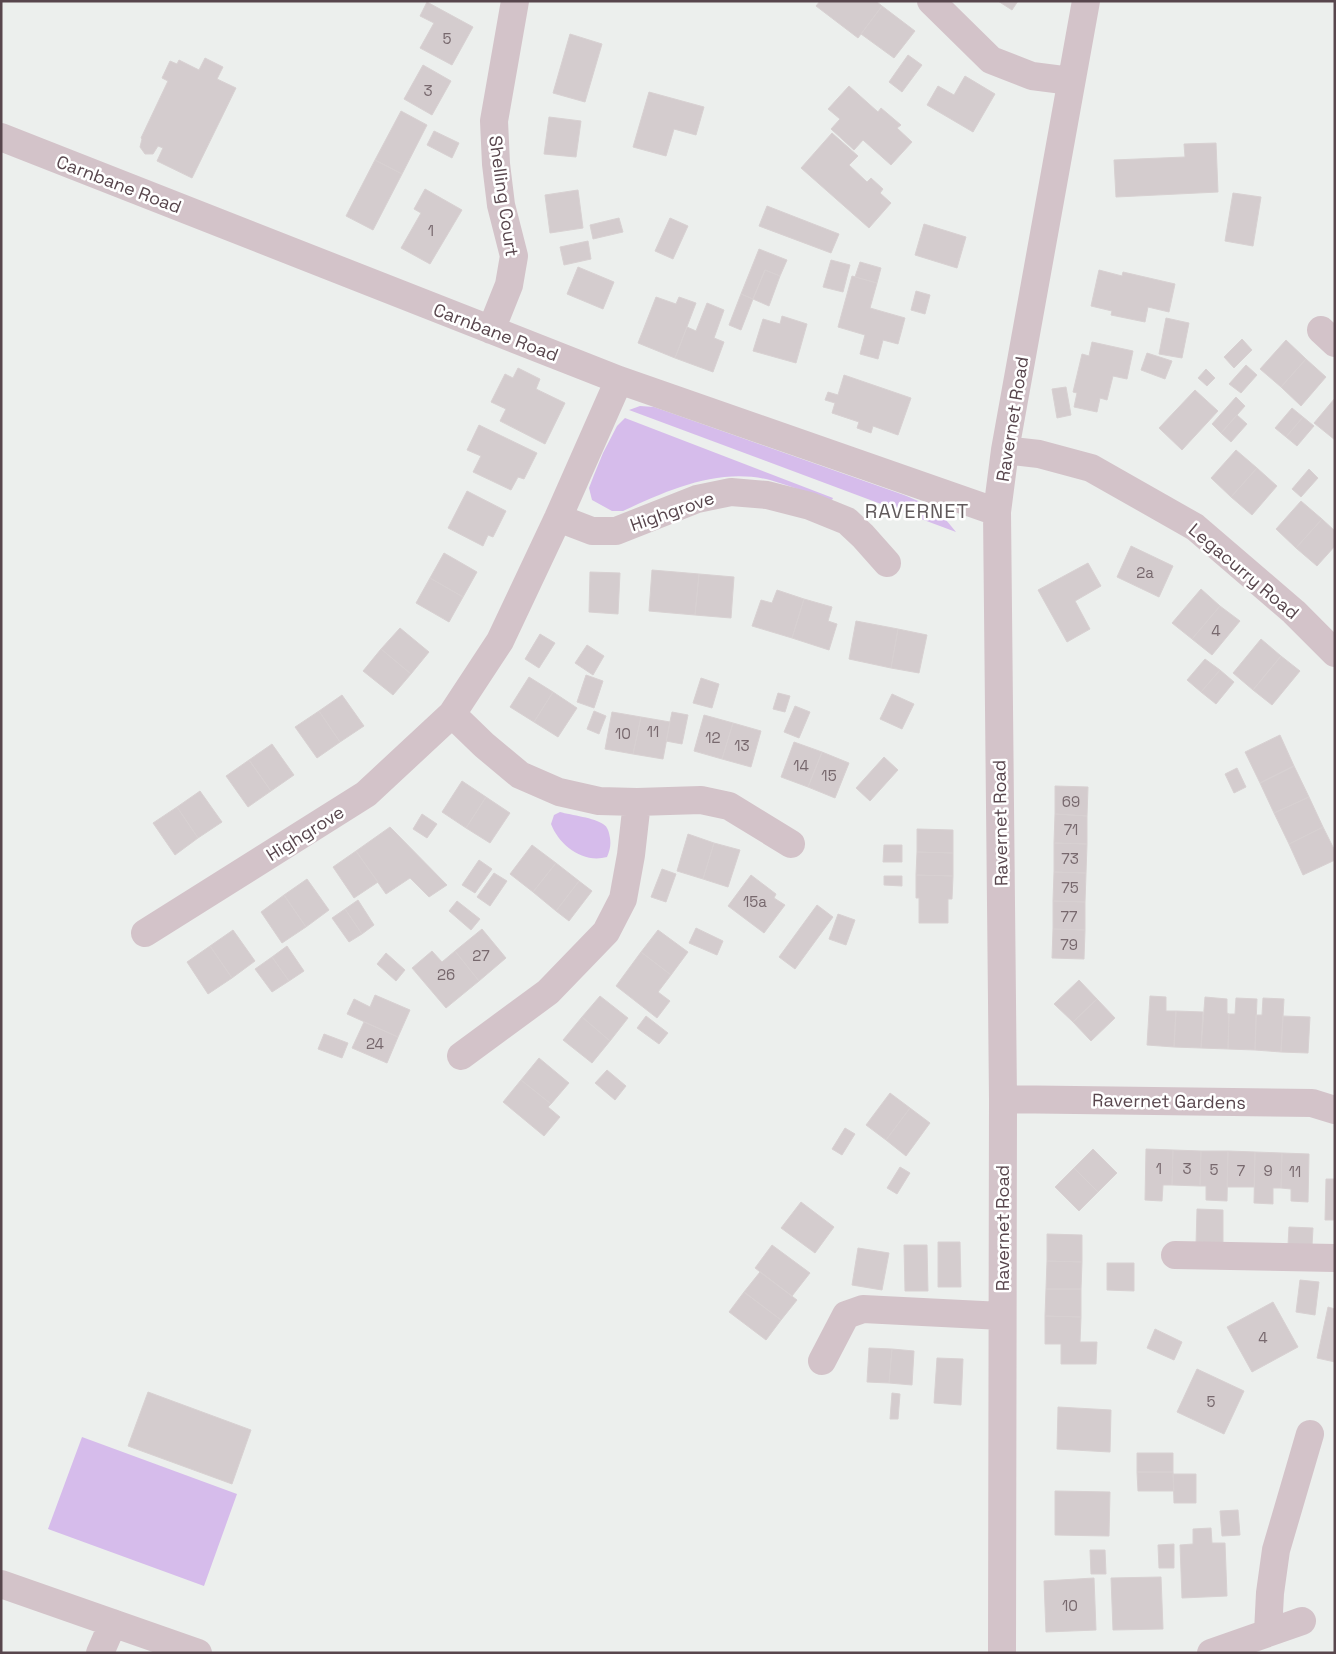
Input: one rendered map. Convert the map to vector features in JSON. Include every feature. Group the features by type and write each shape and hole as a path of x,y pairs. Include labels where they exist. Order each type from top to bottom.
{"street":[{"name":"Shelling Court","path":"491,330 509,285 514,256 502,205 496,164 494,121 515,1"},
{"path":"931,1 991,60 1032,76 1071,80"},
{"name":"Ravernet Road","path":"1002,1653 1002,1099 997,512 1005,450 1086,1"},
{"name":"Carnbane Road","path":"1,137 619,380 997,512"},
{"name":"Highgrove","path":"145,933 366,794 452,714 500,641 558,518 619,380"},
{"name":"Legacurry Road","path":"1005,450 1039,454 1091,468 1195,528 1294,612 1335,653"},
{"name":"Highgrove","path":"558,518 592,531 616,531 697,500 731,492 766,495 810,506 847,521 864,536 887,564"},
{"path":"452,714 520,776 559,792 599,801 701,800 729,806 790,844"},
{"path":"461,1056 548,992 606,932 624,899 638,802"},
{"name":"Ravernet Gardens","path":"1002,1099 1312,1103 1335,1110"},
{"path":"1175,1255 1335,1258"},
{"path":"822,1361 846,1315 863,1308 1002,1316"},
{"path":"1268,1632 1270,1592 1276,1550 1310,1434"},
{"path":"1,1584 198,1653"},
{"path":"1210,1653 1302,1621"},
{"path":"100,1653 113,1624"}],"shaded area":[{"path":"640,406 654,407 904,495 933,509 956,532 629,410"},
{"path":"625,418 833,498 832,500 770,480 732,476 694,483 658,495 623,511 612,511 592,500 589,488 603,453 617,426"},
{"path":"560,812 594,820 605,825 610,841 607,857 589,858 566,846 551,824 554,815"},
{"path":"82,1437 237,1494 204,1586 48,1529"}],"building":[{"path":"820,1 876,1 882,6 858,38 816,6"},
{"path":"998,1 1018,1 1012,10"},
{"path":"427,2 473,27 452,65 420,48 434,23 420,16"},
{"path":"882,6 915,31 894,58 861,34"},
{"path":"570,34 602,44 585,102 553,93"},
{"path":"908,55 922,65 902,92 889,82"},
{"path":"205,58 223,67 217,79 236,88 192,178 157,161 163,148 158,146 153,154 145,154 140,147 141,138 168,81 162,78 170,61 177,64 179,60 199,70"},
{"path":"423,65 451,81 432,115 404,99"},
{"path":"965,76 995,94 973,132 927,105 938,86 954,95"},
{"path":"849,86 878,112 881,108 901,125 897,128 912,142 891,165 863,140 854,150 831,129 840,119 828,109"},
{"path":"649,92 704,107 696,135 674,129 666,156 633,147"},
{"path":"401,111 427,125 402,174 375,160"},
{"path":"549,117 581,121 576,157 544,154"},
{"path":"434,131 459,143 452,158 427,145"},
{"path":"832,133 858,156 849,165 867,182 871,178 883,189 880,193 891,203 869,228 801,168"},
{"path":"1216,143 1218,192 1116,197 1114,160 1185,157 1184,144"},
{"path":"375,160 402,174 373,230 346,216"},
{"path":"425,189 462,210 430,264 401,248 421,213 414,209"},
{"path":"578,190 583,228 550,233 545,195"},
{"path":"1233,193 1261,197 1253,246 1225,241"},
{"path":"767,206 839,234 831,253 759,226"},
{"path":"619,218 623,232 593,239 590,225"},
{"path":"670,218 688,226 673,259 655,251"},
{"path":"924,224 966,237 957,268 915,255"},
{"path":"588,241 591,259 564,265 560,247"},
{"path":"759,249 787,260 780,276 765,270 753,299 741,294"},
{"path":"831,260 850,265 843,292 823,287"},
{"path":"860,262 881,268 877,283 855,277"},
{"path":"578,267 614,282 603,309 567,294"},
{"path":"765,270 780,276 769,306 753,299"},
{"path":"1099,270 1122,276 1123,272 1175,284 1169,312 1148,307 1145,322 1111,315 1112,311 1091,306"},
{"path":"852,276 877,283 870,308 905,318 898,344 883,340 878,359 860,354 865,335 838,327"},
{"path":"916,291 930,295 925,314 911,310"},
{"path":"741,294 753,299 741,330 729,325"},
{"path":"656,297 676,304 679,297 696,303 675,358 638,343"},
{"path":"707,303 724,310 714,338 724,342 713,372 675,358 687,327 696,331"},
{"path":"782,316 807,324 796,363 753,351 763,319 780,324"},
{"path":"1166,318 1189,323 1182,358 1159,354"},
{"path":"1242,339 1252,350 1234,368 1224,357"},
{"path":"1286,340 1306,359 1281,387 1260,369"},
{"path":"1092,342 1133,351 1127,379 1113,376 1107,400 1100,398 1097,412 1074,407 1077,393 1073,392 1082,354 1089,356"},
{"path":"1147,353 1172,361 1165,379 1141,370"},
{"path":"1306,359 1326,377 1301,406 1281,387"},
{"path":"1246,365 1257,375 1241,393 1229,384"},
{"path":"518,368 540,379 536,389 565,403 545,444 500,421 506,409 491,402 505,374 513,378"},
{"path":"1206,369 1215,378 1207,386 1198,378"},
{"path":"844,375 911,398 898,435 873,426 871,433 857,428 859,422 832,413 835,403 825,400 828,392 838,395"},
{"path":"1066,387 1071,415 1057,418 1052,389"},
{"path":"1195,390 1218,411 1182,450 1159,428"},
{"path":"1236,397 1245,406 1221,433 1212,424"},
{"path":"1335,398 1335,440 1314,423"},
{"path":"1292,408 1303,417 1286,437 1275,428"},
{"path":"1237,415 1247,424 1231,442 1221,433"},
{"path":"1303,417 1314,426 1297,446 1286,437"},
{"path":"479,425 537,453 524,479 518,477 511,490 473,472 481,456 467,450"},
{"path":"1236,450 1257,468 1231,497 1211,478"},
{"path":"1257,468 1277,486 1252,515 1231,497"},
{"path":"1309,469 1318,478 1301,497 1292,489"},
{"path":"467,491 506,511 493,537 488,535 483,546 448,528"},
{"path":"1301,501 1322,519 1296,548 1276,529"},
{"path":"1322,519 1335,531 1335,546 1317,566 1296,548"},
{"path":"1131,546 1173,566 1159,597 1117,577"},
{"path":"444,553 477,572 463,597 430,578"},
{"path":"1088,563 1101,586 1075,601 1090,629 1067,642 1038,590"},
{"path":"652,570 699,574 695,615 649,611"},
{"path":"590,572 620,573 618,614 589,612"},
{"path":"699,574 734,577 731,618 695,615"},
{"path":"430,578 463,597 449,622 416,603"},
{"path":"1201,589 1220,606 1192,639 1172,623"},
{"path":"777,590 804,599 792,638 752,626 761,600 772,603"},
{"path":"804,599 832,607 828,621 837,624 829,650 792,638"},
{"path":"1220,606 1240,621 1212,655 1192,639"},
{"path":"856,621 898,629 891,668 849,659"},
{"path":"400,628 429,652 411,674 381,649"},
{"path":"898,629 927,635 919,673 891,668"},
{"path":"540,634 555,643 539,668 525,659"},
{"path":"1261,639 1281,656 1253,690 1233,673"},
{"path":"587,645 604,656 593,675 575,663"},
{"path":"381,649 411,674 393,695 363,671"},
{"path":"1281,656 1300,671 1272,705 1253,690"},
{"path":"1205,659 1220,670 1201,692 1187,680"},
{"path":"1220,670 1234,682 1216,704 1201,692"},
{"path":"586,675 603,681 594,708 577,702"},
{"path":"529,677 553,692 534,722 510,707"},
{"path":"701,678 719,684 712,708 693,703"},
{"path":"553,692 577,708 558,737 534,722"},
{"path":"778,693 790,696 785,712 773,709"},
{"path":"892,694 914,704 902,729 880,719"},
{"path":"342,695 364,726 340,742 319,711"},
{"path":"795,706 810,712 799,738 784,732"},
{"path":"319,711 340,742 317,758 295,727"},
{"path":"594,711 606,716 599,734 587,729"},
{"path":"612,712 641,717 633,754 605,749"},
{"path":"672,712 688,715 682,744 666,741"},
{"path":"704,715 733,723 722,759 694,751"},
{"path":"641,717 670,722 663,759 633,754"},
{"path":"733,723 761,731 751,767 722,759"},
{"path":"1280,735 1294,766 1260,783 1245,752"},
{"path":"794,742 822,752 808,787 781,777"},
{"path":"272,744 294,775 271,791 249,760"},
{"path":"822,752 849,763 835,798 808,787"},
{"path":"884,757 898,770 870,801 856,788"},
{"path":"249,760 271,791 248,807 226,776"},
{"path":"1294,766 1309,797 1274,813 1260,783"},
{"path":"1237,768 1246,787 1234,793 1225,774"},
{"path":"462,781 486,797 466,828 442,812"},
{"path":"1055,786 1088,787 1087,816 1055,814"},
{"path":"200,791 222,822 198,838 177,807"},
{"path":"486,797 510,813 490,843 466,828"},
{"path":"1309,797 1323,827 1289,844 1274,813"},
{"path":"177,807 198,838 175,855 153,823"},
{"path":"422,814 437,824 427,838 413,829"},
{"path":"1055,814 1087,816 1087,844 1054,843"},
{"path":"390,827 447,885 429,897 410,878 386,894 356,851"},
{"path":"1323,827 1335,851 1335,860 1303,875 1289,844"},
{"path":"917,829 953,830 953,853 917,852"},
{"path":"688,834 714,843 703,879 677,871"},
{"path":"714,843 740,850 728,887 703,879"},
{"path":"1054,843 1087,844 1086,873 1054,872"},
{"path":"532,845 556,863 533,892 510,874"},
{"path":"884,845 902,845 902,862 883,862"},
{"path":"356,851 378,882 354,898 333,867"},
{"path":"917,852 953,853 953,876 916,875"},
{"path":"479,860 492,869 475,893 462,885"},
{"path":"556,863 579,881 556,911 533,892"},
{"path":"662,869 676,874 666,902 651,897"},
{"path":"1054,872 1086,873 1085,902 1053,901"},
{"path":"494,873 507,881 490,906 477,897"},
{"path":"751,875 776,894 774,898 785,905 764,933 728,906"},
{"path":"916,875 953,876 952,899 948,899 948,923 919,923 919,898 916,898"},
{"path":"884,876 902,876 902,886 884,885"},
{"path":"307,879 329,910 306,927 284,895"},
{"path":"579,881 592,891 569,921 556,911"},
{"path":"284,895 306,927 282,943 261,912"},
{"path":"358,900 374,925 362,934 345,909"},
{"path":"457,901 480,919 471,930 449,911"},
{"path":"1053,901 1085,902 1085,930 1053,929"},
{"path":"817,905 833,917 795,969 779,957"},
{"path":"345,909 362,934 349,942 332,918"},
{"path":"838,914 855,920 846,945 829,939"},
{"path":"696,928 723,941 717,955 689,943"},
{"path":"482,929 506,958 479,981 455,951"},
{"path":"1053,929 1085,930 1084,959 1052,958"},
{"path":"233,930 255,961 232,978 210,946"},
{"path":"658,930 688,952 671,975 641,952"},
{"path":"210,946 232,978 208,994 187,962"},
{"path":"287,946 304,971 289,981 272,957"},
{"path":"432,951 442,962 455,951 479,981 446,1008 412,968"},
{"path":"641,952 671,975 658,992 670,1001 657,1018 616,986"},
{"path":"386,953 405,970 396,981 377,964"},
{"path":"272,957 289,981 272,992 255,969"},
{"path":"1079,980 1097,999 1073,1022 1054,1004"},
{"path":"375,995 410,1010 398,1037 347,1014 354,999 370,1007"},
{"path":"600,996 628,1018 610,1041 582,1017"},
{"path":"1150,996 1166,997 1166,1011 1176,1011 1174,1047 1147,1045"},
{"path":"1205,997 1227,999 1227,1013 1229,1014 1228,1049 1201,1048"},
{"path":"1236,998 1257,999 1255,1050 1228,1049 1229,1014 1235,1014"},
{"path":"1263,998 1284,999 1281,1052 1255,1050 1256,1015 1262,1015"},
{"path":"1097,999 1115,1018 1091,1041 1073,1022"},
{"path":"1176,1011 1203,1012 1201,1048 1174,1047"},
{"path":"646,1016 668,1033 659,1044 637,1028"},
{"path":"1283,1016 1310,1017 1308,1053 1281,1052"},
{"path":"582,1017 610,1041 592,1063 563,1040"},
{"path":"364,1022 398,1037 387,1063 352,1048"},
{"path":"324,1034 348,1043 342,1058 318,1049"},
{"path":"539,1058 569,1083 551,1104 521,1080"},
{"path":"607,1070 626,1086 615,1100 595,1083"},
{"path":"521,1080 551,1104 548,1107 560,1117 544,1136 503,1102"},
{"path":"890,1093 910,1108 886,1140 866,1125"},
{"path":"910,1108 930,1123 906,1156 886,1140"},
{"path":"845,1128 855,1134 842,1155 832,1149"},
{"path":"1093,1149 1117,1173 1098,1192 1074,1168"},
{"path":"1146,1149 1173,1150 1172,1185 1163,1185 1162,1201 1145,1200"},
{"path":"1173,1150 1201,1151 1200,1186 1172,1185"},
{"path":"1201,1151 1228,1151 1227,1201 1206,1200 1206,1186 1200,1186"},
{"path":"1228,1151 1255,1152 1254,1187 1227,1187"},
{"path":"1255,1152 1282,1153 1281,1188 1273,1188 1273,1204 1254,1203"},
{"path":"1282,1153 1309,1154 1308,1202 1291,1201 1291,1189 1281,1188"},
{"path":"900,1167 910,1173 897,1194 887,1188"},
{"path":"1074,1168 1098,1192 1079,1211 1055,1187"},
{"path":"1326,1179 1335,1179 1335,1220 1325,1220"},
{"path":"801,1202 834,1227 815,1253 781,1228"},
{"path":"1197,1209 1223,1210 1223,1246 1196,1245"},
{"path":"1289,1227 1313,1228 1312,1246 1288,1245"},
{"path":"1047,1234 1082,1235 1082,1262 1047,1261"},
{"path":"938,1242 960,1242 961,1287 938,1287"},
{"path":"772,1245 810,1273 792,1296 755,1268"},
{"path":"904,1245 927,1245 928,1291 905,1291"},
{"path":"858,1248 889,1253 882,1290 852,1285"},
{"path":"1047,1261 1082,1262 1081,1289 1046,1289"},
{"path":"1107,1263 1134,1263 1134,1291 1107,1290"},
{"path":"760,1272 797,1300 781,1320 744,1292"},
{"path":"1300,1280 1319,1282 1315,1315 1296,1312"},
{"path":"1046,1289 1081,1289 1081,1317 1045,1316"},
{"path":"744,1292 781,1320 766,1340 729,1312"},
{"path":"1273,1302 1298,1347 1252,1372 1227,1327"},
{"path":"1328,1307 1335,1309 1335,1362 1317,1358"},
{"path":"1045,1316 1081,1317 1080,1342 1097,1342 1096,1364 1061,1364 1061,1344 1045,1344"},
{"path":"1155,1329 1182,1342 1174,1360 1147,1348"},
{"path":"869,1348 892,1349 889,1383 867,1382"},
{"path":"892,1349 914,1351 912,1385 889,1383"},
{"path":"937,1358 963,1359 961,1405 934,1403"},
{"path":"1197,1369 1244,1391 1224,1434 1177,1412"},
{"path":"148,1392 251,1430 232,1484 128,1446"},
{"path":"892,1393 900,1394 898,1419 890,1419"},
{"path":"1058,1407 1111,1410 1110,1452 1057,1449"},
{"path":"1137,1453 1173,1453 1173,1472 1137,1472"},
{"path":"1137,1472 1173,1472 1174,1491 1138,1491"},
{"path":"1173,1474 1196,1474 1196,1503 1174,1503"},
{"path":"1055,1491 1110,1492 1109,1536 1055,1535"},
{"path":"1238,1510 1240,1535 1222,1536 1220,1511"},
{"path":"1211,1528 1212,1543 1225,1543 1227,1596 1182,1598 1180,1545 1193,1544 1193,1529"},
{"path":"1174,1544 1174,1568 1159,1568 1158,1545"},
{"path":"1090,1550 1105,1550 1106,1574 1091,1574"},
{"path":"1161,1577 1163,1629 1113,1630 1111,1578"},
{"path":"1094,1578 1096,1630 1046,1632 1044,1581"}],"district":[{"name":"RAVERNET","path":"917,511"}]}
